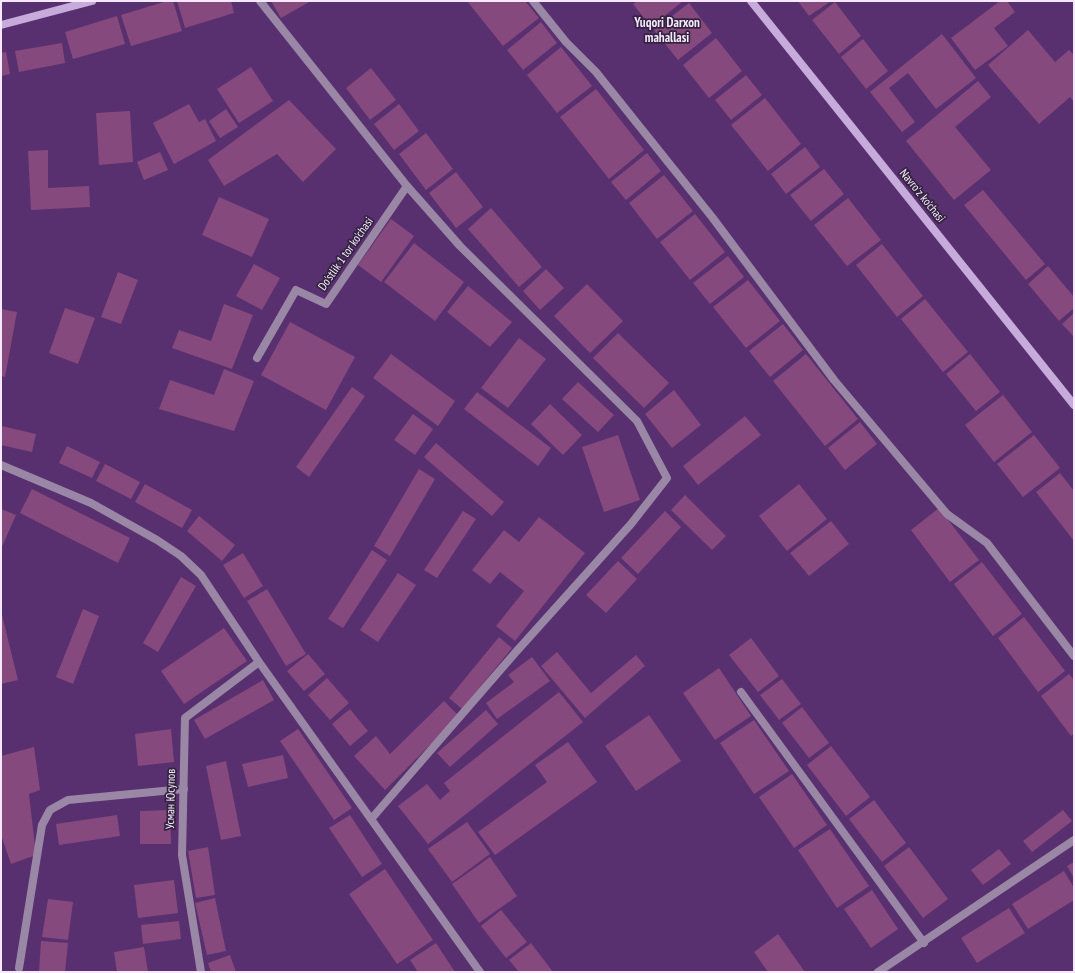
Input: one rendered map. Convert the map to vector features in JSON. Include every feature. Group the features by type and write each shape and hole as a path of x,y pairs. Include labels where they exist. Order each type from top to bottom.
{"street":[{"path":"1,25 92,1"},
{"path":"260,1 407,186 460,246 637,421 667,478 631,524 515,652 372,818"},
{"path":"533,1 566,42 596,72 712,217 854,405 947,514 987,543 1074,656"},
{"name":"Navro'z ko'chasi","path":"752,1 1074,405"},
{"name":"Do'stlik 1 tor ko'chasi","path":"257,358 296,290 326,304 407,186"},
{"path":"1,465 91,503 157,540 181,556 201,575 259,662 372,818 480,972"},
{"name":"Усман Юсупов","path":"201,972 182,855 185,718 259,662"},
{"path":"741,692 924,943"},
{"path":"19,968 42,825 50,810 68,800 184,789"},
{"path":"878,972 924,943 1074,840"}],"building":[{"path":"167,1 173,1 182,31 131,46 121,15"},
{"path":"177,1 231,1 234,13 185,28"},
{"path":"271,1 311,1 281,18"},
{"path":"467,1 525,1 539,18 503,46"},
{"path":"637,1 683,1 651,27 633,4"},
{"path":"798,1 831,1 809,16"},
{"path":"1000,1 1007,1 1015,12 994,28 1008,46 975,70 951,38"},
{"path":"835,2 861,36 839,54 812,20"},
{"path":"689,3 712,33 678,60 654,30"},
{"path":"117,16 125,44 73,59 65,32"},
{"path":"541,22 557,43 523,70 507,50"},
{"path":"1028,30 1055,62 1069,50 1074,55 1074,102 1070,97 1039,124 988,65"},
{"path":"942,34 976,78 936,109 908,73 889,88 915,122 902,132 870,92"},
{"path":"716,38 742,71 709,98 683,65"},
{"path":"863,39 888,71 866,89 841,57"},
{"path":"62,43 65,63 19,72 15,51"},
{"path":"561,47 592,86 557,113 527,75"},
{"path":"6,52 10,74 1,76 1,53"},
{"path":"251,67 273,101 239,123 217,89"},
{"path":"371,68 396,100 370,120 346,88"},
{"path":"746,75 762,95 731,120 715,100"},
{"path":"978,81 991,97 955,127 991,170 954,200 906,141"},
{"path":"596,89 644,150 609,179 560,117"},
{"path":"765,98 801,144 768,171 731,125"},
{"path":"289,100 336,149 303,182 277,154 224,186 208,160"},
{"path":"189,104 199,122 205,119 216,141 174,164 153,123"},
{"path":"399,104 419,131 394,150 374,124"},
{"path":"226,109 238,127 220,138 209,121"},
{"path":"130,111 133,162 99,165 96,113"},
{"path":"426,133 453,169 426,190 399,154"},
{"path":"805,147 820,167 786,194 771,174"},
{"path":"48,150 48,188 89,186 90,207 31,210 28,151"},
{"path":"160,152 168,170 144,180 137,162"},
{"path":"647,153 661,171 626,200 611,182"},
{"path":"824,169 844,194 811,221 790,195"},
{"path":"456,172 483,207 456,228 429,193"},
{"path":"664,175 693,211 657,239 629,203"},
{"path":"983,190 1045,264 1026,280 964,205"},
{"path":"219,197 269,219 252,257 202,235"},
{"path":"848,198 881,240 847,266 814,225"},
{"path":"491,208 542,267 519,287 468,229"},
{"path":"695,214 725,252 690,280 660,242"},
{"path":"391,219 414,236 381,282 358,265"},
{"path":"414,243 464,282 435,321 384,282"},
{"path":"882,244 923,296 897,317 856,265"},
{"path":"728,256 744,277 710,304 693,283"},
{"path":"254,264 280,278 262,310 236,296"},
{"path":"1048,266 1074,297 1074,308 1059,321 1028,284"},
{"path":"546,269 564,288 540,310 523,291"},
{"path":"118,272 138,280 121,324 101,317"},
{"path":"748,280 780,321 746,348 713,307"},
{"path":"587,284 623,321 590,353 554,316"},
{"path":"468,286 512,322 490,347 447,312"},
{"path":"925,299 968,352 943,372 901,319"},
{"path":"224,304 253,315 232,369 172,348 179,330 211,341"},
{"path":"65,308 95,318 78,364 49,353"},
{"path":"1,309 17,312 5,377 1,376"},
{"path":"1074,313 1074,337 1062,324"},
{"path":"290,322 355,357 326,410 261,375"},
{"path":"783,324 803,350 770,377 749,351"},
{"path":"618,333 669,383 644,408 593,358"},
{"path":"519,338 546,359 508,408 481,388"},
{"path":"391,354 455,401 438,426 373,378"},
{"path":"806,354 858,419 825,446 773,381"},
{"path":"970,354 1000,392 976,411 946,374"},
{"path":"224,369 254,381 234,431 159,409 170,380 214,395"},
{"path":"578,382 614,415 598,432 562,399"},
{"path":"352,387 365,396 309,477 296,467"},
{"path":"674,390 701,425 672,448 645,414"},
{"path":"477,392 551,448 538,466 464,409"},
{"path":"1003,395 1032,432 994,462 965,425"},
{"path":"550,404 582,435 563,455 531,424"},
{"path":"413,414 433,429 415,455 394,440"},
{"path":"745,416 761,435 698,485 683,466"},
{"path":"860,422 877,444 845,470 828,448"},
{"path":"1,426 36,434 32,452 1,445"},
{"path":"618,435 640,500 604,512 582,447"},
{"path":"1034,435 1060,468 1023,497 997,464"},
{"path":"436,443 504,502 492,516 424,457"},
{"path":"67,446 100,462 92,478 59,463"},
{"path":"105,464 140,482 131,499 96,481"},
{"path":"419,469 435,479 390,556 374,546"},
{"path":"1060,473 1074,491 1074,541 1036,492"},
{"path":"145,484 192,510 182,528 135,502"},
{"path":"799,484 827,519 787,551 759,516"},
{"path":"32,489 130,538 118,563 20,513"},
{"path":"685,495 726,536 712,550 671,510"},
{"path":"939,508 979,560 950,582 911,530"},
{"path":"1,509 16,515 1,549"},
{"path":"463,511 476,519 437,578 424,570"},
{"path":"665,511 681,527 638,574 621,558"},
{"path":"199,516 235,545 222,561 187,531"},
{"path":"539,517 585,553 515,641 496,626 524,591 500,572 490,584 472,570 504,530 519,542"},
{"path":"831,521 849,544 809,576 790,553"},
{"path":"372,550 387,560 343,628 328,619"},
{"path":"243,553 263,586 244,598 223,565"},
{"path":"618,561 637,579 606,613 586,595"},
{"path":"982,562 1022,614 993,636 954,584"},
{"path":"398,573 416,585 378,642 360,630"},
{"path":"181,577 196,586 158,652 143,643"},
{"path":"267,589 306,654 286,666 247,601"},
{"path":"83,609 99,616 73,684 56,677"},
{"path":"1,615 18,680 1,684"},
{"path":"1024,617 1065,671 1038,692 998,638"},
{"path":"224,628 247,661 184,704 161,671"},
{"path":"499,637 512,648 462,709 449,698"},
{"path":"751,638 779,676 758,692 729,655"},
{"path":"557,652 591,693 636,655 645,666 585,718 541,666"},
{"path":"308,654 325,674 304,691 287,671"},
{"path":"532,657 550,681 497,719 486,703 514,682 508,675"},
{"path":"719,668 751,716 715,740 683,693"},
{"path":"1069,674 1074,680 1074,733 1071,736 1041,696"},
{"path":"327,678 349,703 330,720 308,695"},
{"path":"782,679 801,704 779,720 760,695"},
{"path":"263,680 274,700 205,739 194,720"},
{"path":"559,692 583,722 428,844 398,806 427,784 440,800 450,791 444,783"},
{"path":"444,701 459,716 385,790 354,756 376,736 390,754"},
{"path":"802,707 829,743 809,758 782,723"},
{"path":"350,709 368,731 350,746 332,724"},
{"path":"486,710 498,724 450,767 437,753"},
{"path":"649,715 681,761 636,791 605,746"},
{"path":"754,720 789,771 754,794 720,743"},
{"path":"171,729 174,762 138,766 135,734"},
{"path":"298,729 352,808 334,820 280,741"},
{"path":"568,742 597,782 495,855 478,832 547,782 535,765"},
{"path":"831,746 870,797 846,816 807,765"},
{"path":"34,747 40,790 29,794 36,855 11,864 1,835 1,756"},
{"path":"283,755 288,778 248,787 242,764"},
{"path":"226,761 241,836 221,840 206,766"},
{"path":"792,774 827,825 794,848 759,797"},
{"path":"874,800 906,843 882,862 849,819"},
{"path":"170,810 171,844 140,844 140,811"},
{"path":"1063,810 1072,821 1032,852 1023,841"},
{"path":"117,815 120,836 59,845 56,824"},
{"path":"350,815 382,864 362,877 329,828"},
{"path":"467,822 490,854 452,882 428,849"},
{"path":"830,829 869,886 837,908 798,850"},
{"path":"208,847 215,895 196,898 188,851"},
{"path":"909,847 948,899 923,918 884,866"},
{"path":"999,849 1011,864 983,885 971,870"},
{"path":"490,857 517,896 479,923 452,884"},
{"path":"1074,862 1074,878 1067,866"},
{"path":"385,869 433,940 397,964 349,894"},
{"path":"1064,871 1074,888 1074,900 1028,929 1012,904"},
{"path":"174,880 178,913 138,918 134,885"},
{"path":"872,890 898,929 871,948 844,909"},
{"path":"215,898 226,951 207,955 195,903"},
{"path":"48,899 73,902 68,940 42,937"},
{"path":"1009,908 1025,933 977,963 961,938"},
{"path":"501,910 527,942 506,958 481,926"},
{"path":"179,921 181,939 143,944 141,925"},
{"path":"778,934 805,972 768,972 754,952"},
{"path":"41,941 68,943 65,972 39,972"},
{"path":"436,943 455,972 418,972 410,960"},
{"path":"531,943 553,972 519,972 509,960"},
{"path":"144,947 148,972 117,972 114,952"},
{"path":"230,955 236,972 211,972 208,963"}],"district":[{"name":"Yuqori Darxon mahallasi","path":"667,30"}]}
